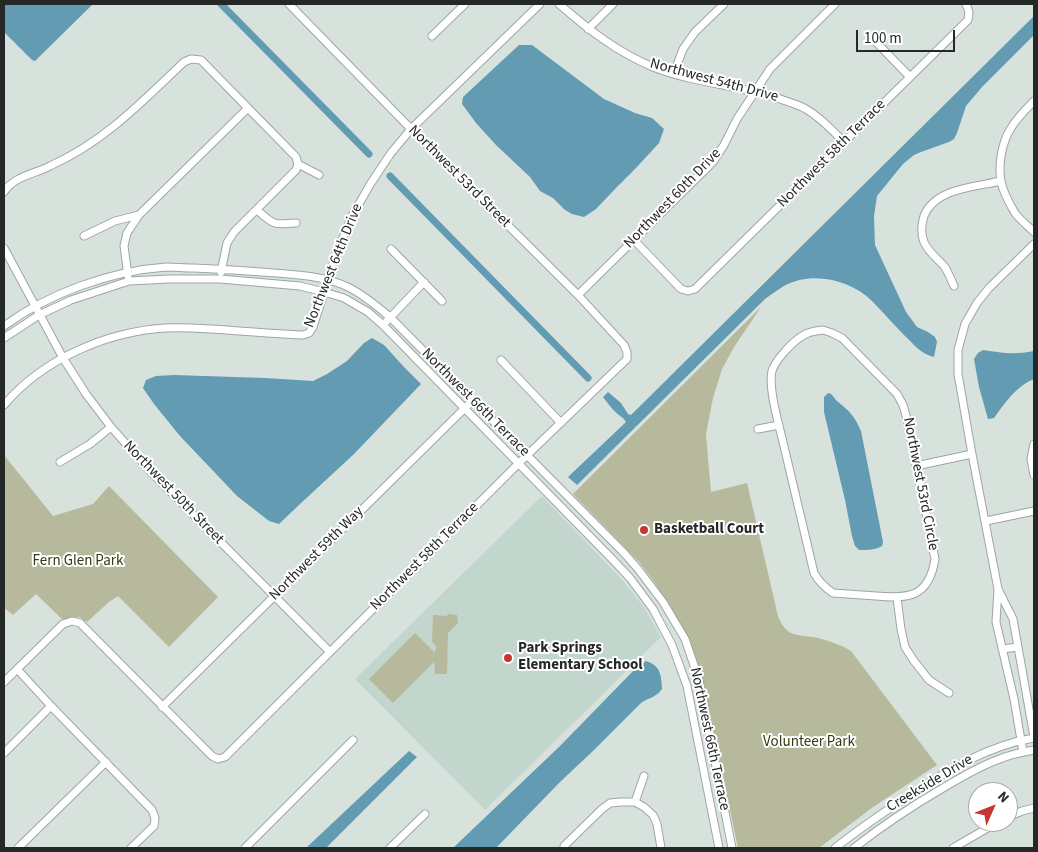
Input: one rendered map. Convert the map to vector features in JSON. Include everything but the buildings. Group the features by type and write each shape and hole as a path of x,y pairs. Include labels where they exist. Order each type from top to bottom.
{"street":[{"name":"Northwest 53rd Street","path":"289,4 578,296 624,345 627,352"},
{"path":"432,36 465,4"},
{"name":"Northwest 64th Drive","path":"4,405 14,392 34,376 63,358 92,344 127,334 165,328 303,335 309,333 313,327 337,252 352,216 391,154 411,129 540,4"},
{"name":"Northwest 54th Drive","path":"559,4 588,29 619,50 654,67 698,80 776,97 804,108 829,126 844,142"},
{"path":"588,29 613,4"},
{"path":"674,73 683,49 695,32 724,4"},
{"name":"Northwest 60th Drive","path":"578,296 713,162 754,91 770,69 835,4"},
{"name":"Northwest 58th Terrace","path":"634,240 681,289 695,290 968,20 969,12 966,4"},
{"path":"875,40 910,77"},
{"path":"4,192 6,188 18,179 51,166 89,146 121,122 184,62 191,59 201,60 296,158 298,164 296,170 234,232 227,243 220,279"},
{"path":"1034,101 1022,113 1004,143 1000,181 1015,213 1034,232"},
{"path":"128,281 124,246 127,233 139,215 248,108"},
{"path":"298,164 319,175"},
{"path":"954,286 945,267 930,253 924,242 923,219 927,210 942,195 1000,181"},
{"path":"257,210 270,222 278,225 296,223"},
{"path":"84,236 115,221 139,215"},
{"path":"1024,752 996,622 998,589 958,374 958,350 965,324 977,303 989,288 1034,244"},
{"name":"Northwest 50th Street","path":"4,248 63,358 86,394 111,427 151,472 330,652"},
{"path":"391,249 442,301"},
{"name":"Northwest 66th Terrace","path":"4,326 34,306 68,291 128,272 167,267 302,275 349,288 374,304 390,317 596,524 638,569 663,602 685,639 699,680 732,848"},
{"name":"Northwest 66th Terrace","path":"4,338 40,315 72,300 128,281 220,279 300,286 344,298 368,312 383,324 630,578 653,609 672,645 687,686 719,848"},
{"path":"383,324 424,282"},
{"name":"Northwest 53rd Circle","path":"823,330 842,338 897,394 907,419 916,466 935,560 933,572 928,583 909,596 897,598 833,593 824,587 814,573 770,382 772,370 778,359 803,335 812,331 823,330"},
{"name":"Northwest 58th Terrace","path":"162,707 212,756 218,759 225,756 519,463 627,359 627,352"},
{"path":"501,360 561,423"},
{"name":"Northwest 59th Way","path":"162,707 473,401"},
{"path":"758,429 779,425"},
{"path":"60,462 90,444 111,427"},
{"path":"1034,444 1032,459 1034,475"},
{"path":"916,466 972,454"},
{"path":"986,521 1034,511"},
{"path":"586,533 596,524"},
{"path":"998,589 1013,619 1034,737"},
{"path":"897,598 905,647 929,680 949,693"},
{"path":"4,682 63,624 72,621 80,623 162,707"},
{"path":"1002,649 1018,646"},
{"path":"17,669 152,810 155,818 154,826 131,848"},
{"path":"4,753 51,706"},
{"name":"Creekside Drive","path":"835,848 888,809 946,772 998,747 1034,737"},
{"path":"244,848 353,740"},
{"name":"Creekside Drive","path":"854,848 903,813 951,783 998,759 1034,750"},
{"path":"18,848 106,762"},
{"path":"635,802 644,776"},
{"path":"564,848 602,809 610,803 621,802 635,802 653,815 662,848"},
{"path":"1018,813 1034,808"},
{"path":"390,848 425,814"},
{"path":"954,848 981,832"}],"shaded area":[{"name":"Park Springs Elementary School","path":"542,496 624,582 644,607 661,637 485,810 355,679"}],"green space":[{"name":"Volunteer Park","path":"761,307 734,347 722,369 713,398 706,434 711,492 747,483 777,611 782,625 794,634 827,640 851,651 937,765 873,807 819,848 738,848 702,677 691,645 655,583 640,563 573,494"},
{"name":"Fern Glen Park","path":"4,455 53,516 93,504 109,486 218,597 169,647 118,596 87,622 79,617 63,620 36,594 13,615 4,608"},
{"path":"448,614 457,615 458,623 448,633 447,674 435,674 434,662 393,703 369,679 415,633 435,653 436,646 432,642 433,616 447,616"}],"water":[{"path":"4,4 93,4 35,61 4,32"},
{"path":"1034,16 1034,35 982,87 966,106 954,139 914,155 903,164 877,196 874,216 875,245 906,312 917,327 935,337 937,342 934,357 925,354 918,348 863,293 852,287 830,280 818,278 795,281 765,299 577,485 568,477 626,422 612,409 603,397 608,392 631,415"},
{"path":"519,45 532,45 604,99 635,113 652,118 664,129 659,143 596,209 584,217 565,210 553,198 540,191 530,177 476,123 462,104 463,97"},
{"path":"372,338 384,345 421,384 354,454 279,524 269,521 237,496 180,436 143,388 146,380 156,376 174,375 313,381 347,361 364,343"},
{"path":"983,350 1009,353 1034,351 1034,379 1016,390 994,418 988,419 974,359"},
{"path":"828,393 851,414 861,431 883,542 882,546 877,548 859,550 855,546 824,412 824,397"},
{"path":"646,661 657,668 661,679 662,689 655,696 641,703 496,848 453,848 560,746 636,668"},
{"path":"409,751 417,757 326,848 306,848"}],"waterway":[{"path":"221,4 369,154"},
{"path":"390,176 588,378"}],"place":[{"name":"Basketball Court","path":"644,530"},
{"name":"Park Springs Elementary School","path":"508,658"}]}
